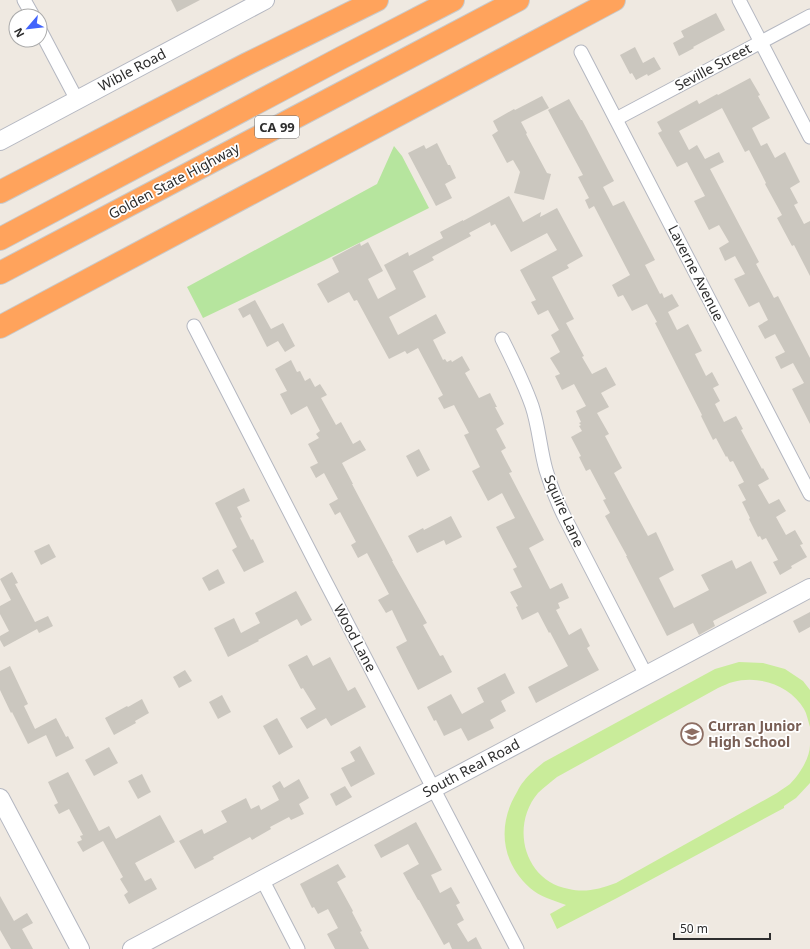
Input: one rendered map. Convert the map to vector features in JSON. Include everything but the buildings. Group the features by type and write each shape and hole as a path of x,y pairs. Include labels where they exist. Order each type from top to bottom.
{"highway":[{"path":"0,192 240,68 377,0"},
{"name":"CA 99","path":"0,239 453,0"},
{"name":"Golden State Highway","path":"0,273 518,0"},
{"path":"0,327 614,0"},
{"path":"0,277 36,254"}],"street":[{"name":"Wible Road","path":"0,141 265,0"},
{"path":"739,0 810,137"},
{"name":"Seville Street","path":"616,119 810,16"},
{"path":"48,45 77,100"},
{"name":"Laverne Avenue","path":"581,52 810,494"},
{"name":"Wood Lane","path":"194,326 517,949"},
{"name":"Squire Lane","path":"502,339 524,384 533,408 546,469 554,496 646,675"},
{"name":"South Real Road","path":"132,949 810,588"},
{"path":"0,798 80,949"},
{"path":"262,879 298,949"}],"green space":[{"path":"394,146 402,156 429,208 325,260 203,318 187,287 377,184"},
{"path":"739,662 763,663 785,669 803,681 810,690 810,727 805,711 798,701 791,694 773,684 763,681 743,680 731,682 718,688 557,777 538,793 529,806 525,821 524,836 526,850 532,864 541,875 554,884 581,891 592,890 616,883 777,793 790,784 800,771 810,750 810,783 796,798 784,806 784,808 557,929 550,914 566,905 542,896 530,888 520,878 513,867 505,843 507,817 521,785 531,773 544,762 715,669"}],"place":[{"name":"Curran Junior High School","path":"692,734"}]}
